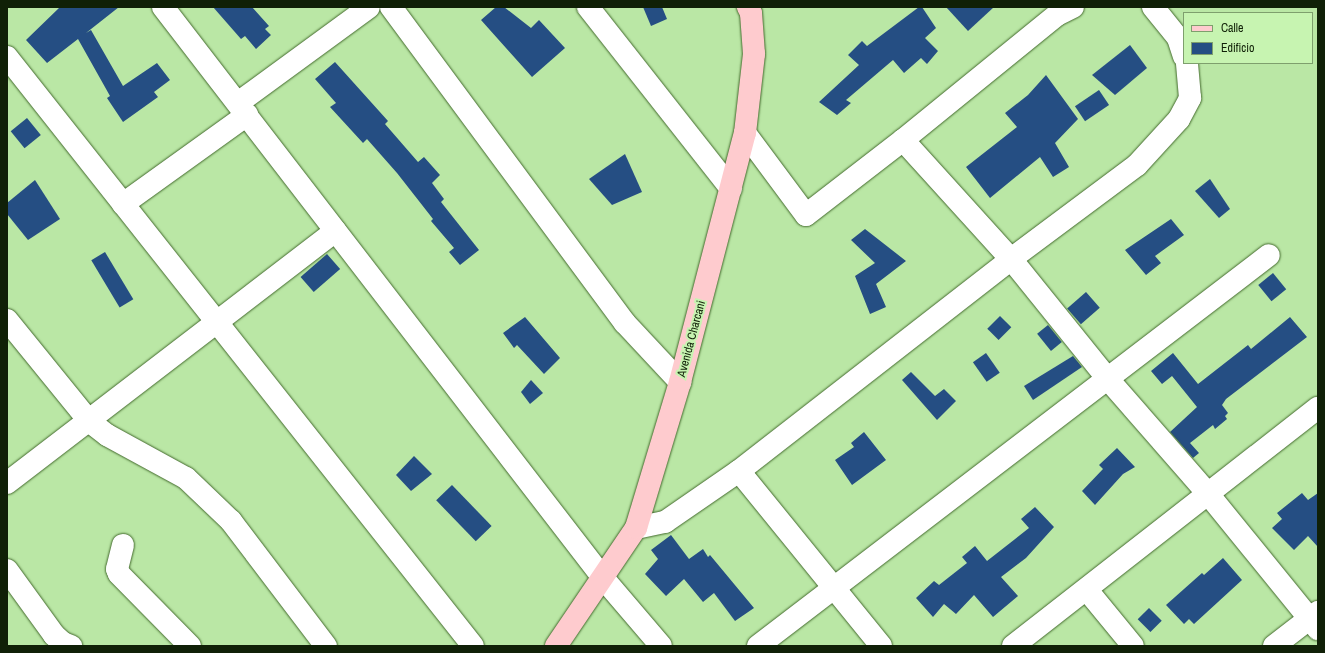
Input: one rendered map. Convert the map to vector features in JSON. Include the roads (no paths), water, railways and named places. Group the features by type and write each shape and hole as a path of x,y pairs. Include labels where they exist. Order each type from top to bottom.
{"main road":[{"name":"Avenida Charcani","path":"556,646 636,528 680,382 745,133 754,54 751,13 748,7"}],"street":[{"path":"163,7 603,578 661,646"},
{"path":"123,204 369,7"},
{"path":"391,7 625,323 680,382"},
{"path":"588,7 731,189"},
{"path":"745,133 806,215 904,140 1057,15 1073,7"},
{"path":"1153,7 1178,38 1183,53"},
{"path":"7,57 473,646"},
{"path":"636,528 665,522 739,471 1011,259 1137,165 1179,119 1190,98 1186,64"},
{"path":"904,140 1011,259 1107,378 1315,620 1274,646"},
{"path":"7,483 336,231"},
{"path":"758,646 1269,255"},
{"path":"7,320 89,421 107,435 186,478 231,521 326,646"},
{"path":"1013,646 1209,495 1318,408"},
{"path":"739,471 881,646"},
{"path":"124,544 117,572 190,646"},
{"path":"7,570 54,635 63,643 71,646"},
{"path":"1087,590 1132,646"}]}
